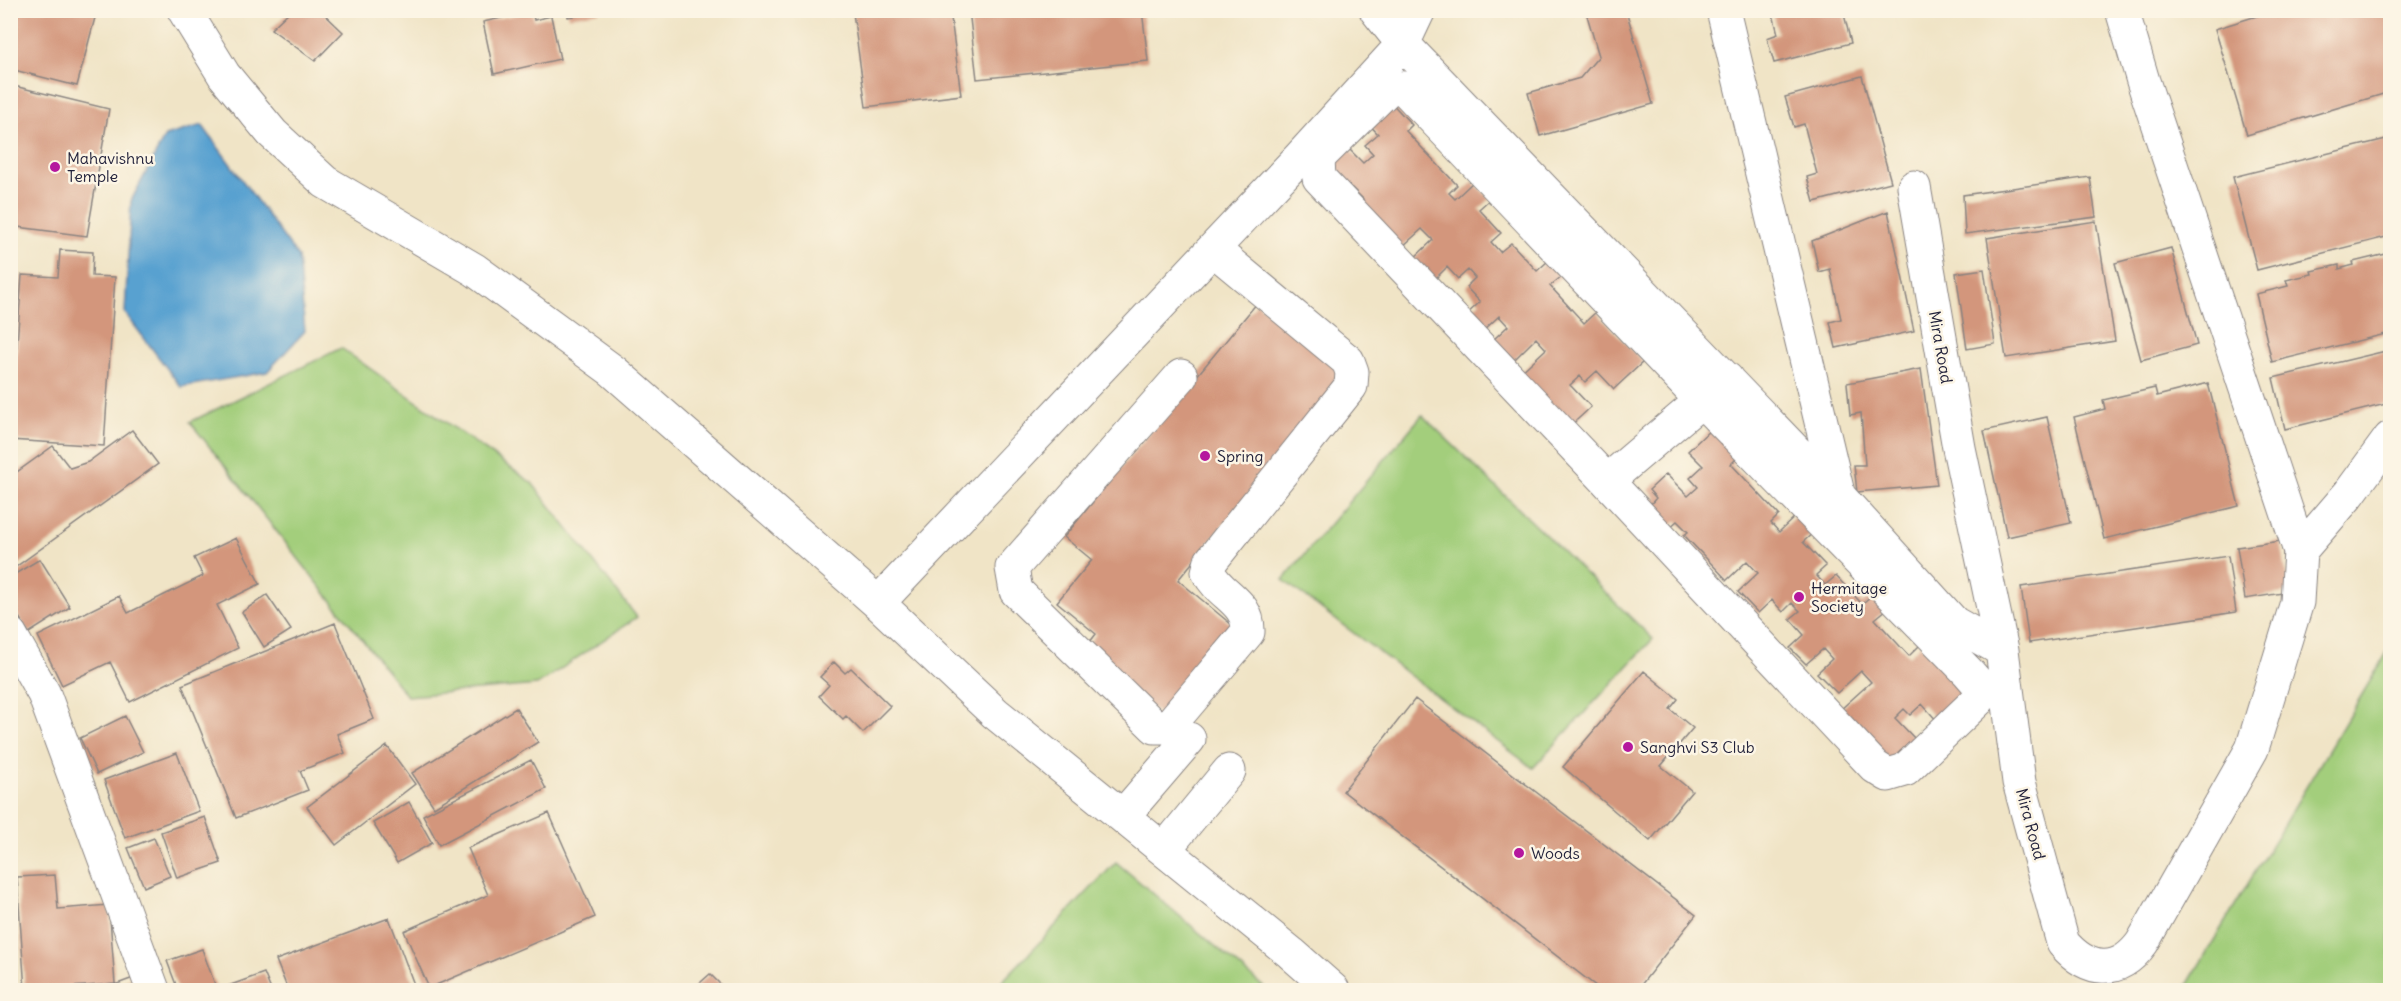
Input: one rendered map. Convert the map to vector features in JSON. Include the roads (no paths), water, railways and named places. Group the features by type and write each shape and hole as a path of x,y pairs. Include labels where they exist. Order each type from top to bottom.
{"street":[{"path":"184,10 224,75 272,132 325,182 475,270 614,371 878,603 995,713 1333,990"},
{"path":"1376,10 1403,44 1838,495 1954,623 2002,650"},
{"path":"878,603 1214,250 1403,44 1419,10"},
{"path":"1723,10 1838,495"},
{"path":"2122,10 2143,81 2300,551"},
{"path":"1390,87 1404,88 1702,401 1981,687 1979,699 1905,770 1888,775 1875,767 1607,482 1319,178 1318,158 1390,87"},
{"name":"Mira Road","path":"1914,187 1959,448 2002,650 2019,782 2063,943 2076,958 2093,965 2117,966 2132,957 2252,749 2297,602 2300,551"},
{"path":"1181,376 1012,568 1016,591 1155,727 1165,727 1173,721 1248,632 1248,619 1244,610 1214,584 1208,572 1211,561 1351,386 1352,372 1348,361 1214,250"},
{"path":"1607,482 1727,380"},
{"path":"2300,551 2349,494 2391,438"},
{"path":"10,634 44,694 153,990"},
{"path":"1123,816 1189,739"},
{"path":"1164,850 1229,771"}],"water":[{"path":"202,125 298,257 305,331 267,372 181,387 125,313 131,201 165,136"}],"place":[{"name":"Mahavishnu Temple","path":"55,167"},
{"name":"Spring","path":"1205,456"},
{"name":"Hermitage Society","path":"1799,597"},
{"name":"Sanghvi S3 Club","path":"1628,747"},
{"name":"Woods","path":"1519,853"}]}
